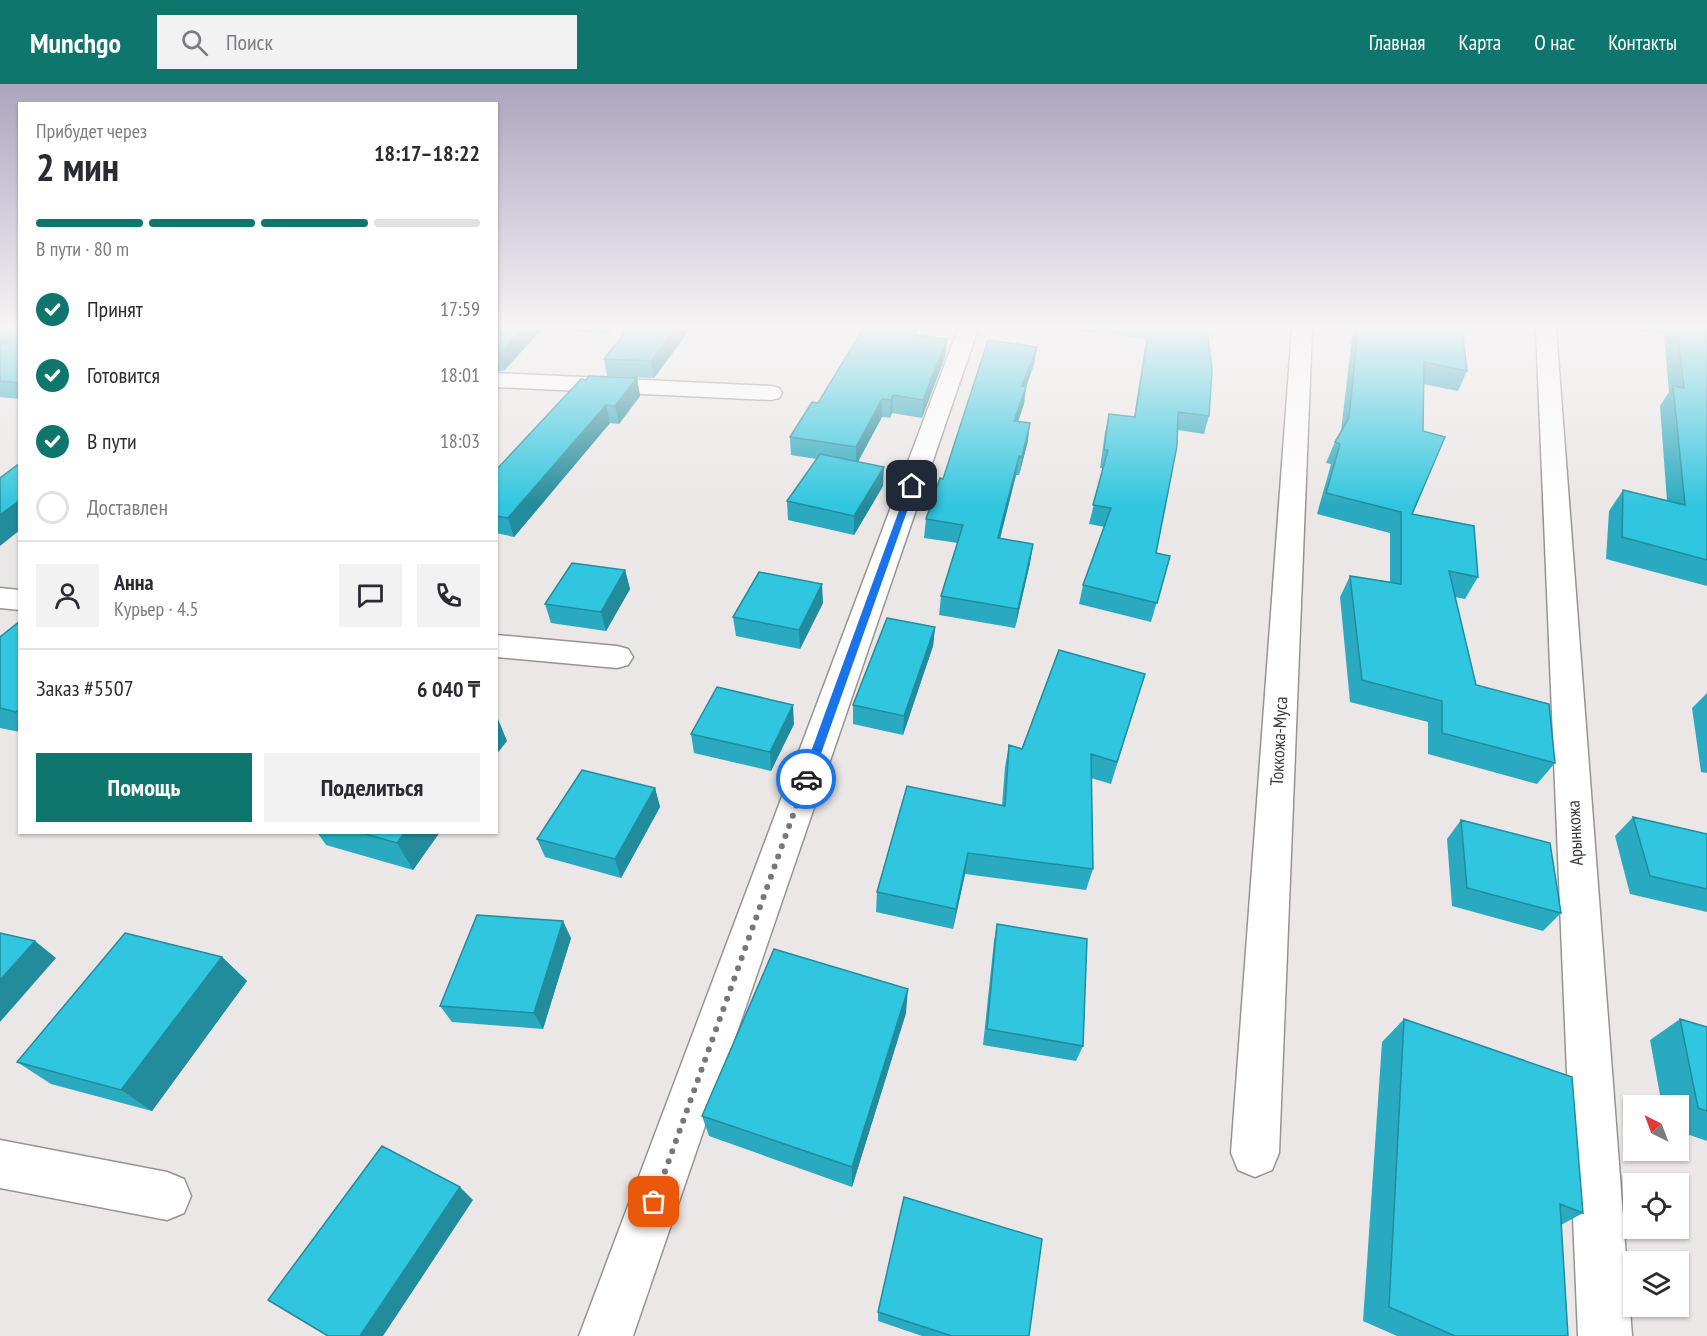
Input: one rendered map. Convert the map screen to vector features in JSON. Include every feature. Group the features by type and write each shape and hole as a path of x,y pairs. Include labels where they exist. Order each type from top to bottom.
{"street":[{"path":"653,387 771,393"},
{"path":"606,1336 947,387"},
{"name":"Токкожа-Муса","path":"1255,1153 1299,387"},
{"name":"Арынкожа","path":"1549,387 1605,1336"},
{"path":"0,598 18,600"},
{"path":"498,646 617,657"},
{"path":"0,1164 167,1196"}],"building":[{"path":"573,387 630,387 615,406 606,405 508,518 498,516 498,468"},
{"path":"827,387 928,387 923,400 893,395 891,400 882,399 856,447 790,437 812,402 818,403"},
{"path":"973,387 1026,387 1014,421 1030,423 998,538 1033,544 1018,609 941,596 963,525 926,519 940,478 943,479"},
{"path":"1140,387 1211,387 1209,416 1178,412 1177,446 1156,553 1170,556 1157,603 1083,585 1111,508 1093,505 1108,450 1104,450 1109,414 1135,417"},
{"path":"1352,387 1424,387 1423,431 1445,437 1412,514 1474,526 1478,577 1449,571 1476,685 1549,704 1555,763 1442,733 1442,701 1362,680 1350,576 1401,584 1401,512 1326,493 1340,444 1335,442 1349,418"},
{"path":"1673,387 1707,387 1707,560 1622,537 1623,490 1685,505"},
{"path":"820,454 884,467 854,516 787,501"},
{"path":"18,464 18,502 0,515 0,478"},
{"path":"572,563 625,570 601,612 545,604"},
{"path":"759,572 822,584 799,630 733,617"},
{"path":"887,618 935,627 904,716 853,705"},
{"path":"18,623 18,710 16,712 0,708 0,637"},
{"path":"1059,650 1145,674 1117,762 1091,754 1093,869 968,853 956,909 877,892 907,786 1005,806 1009,745 1022,749"},
{"path":"717,687 793,705 770,752 691,734"},
{"path":"582,770 655,788 615,859 537,839"},
{"path":"1633,817 1707,834 1707,889 1650,876"},
{"path":"1461,820 1550,843 1561,913 1467,888"},
{"path":"365,834 404,834 397,843"},
{"path":"477,915 563,921 534,1013 440,1006"},
{"path":"997,924 1087,939 1083,1046 987,1029"},
{"path":"0,933 35,941 0,980"},
{"path":"125,933 222,957 121,1090 17,1062"},
{"path":"774,949 908,989 852,1167 702,1116"},
{"path":"1404,1019 1572,1077 1583,1213 1560,1204 1568,1336 1455,1336 1389,1307"},
{"path":"1680,1019 1707,1027 1707,1111 1698,1108"},
{"path":"382,1146 460,1187 360,1336 328,1336 268,1300"},
{"path":"904,1197 1042,1239 1029,1336 952,1336 878,1312"}],"way so far":[{"path":"654,1202 806,779"}],"route":[{"path":"806,779 912,486"}]}
